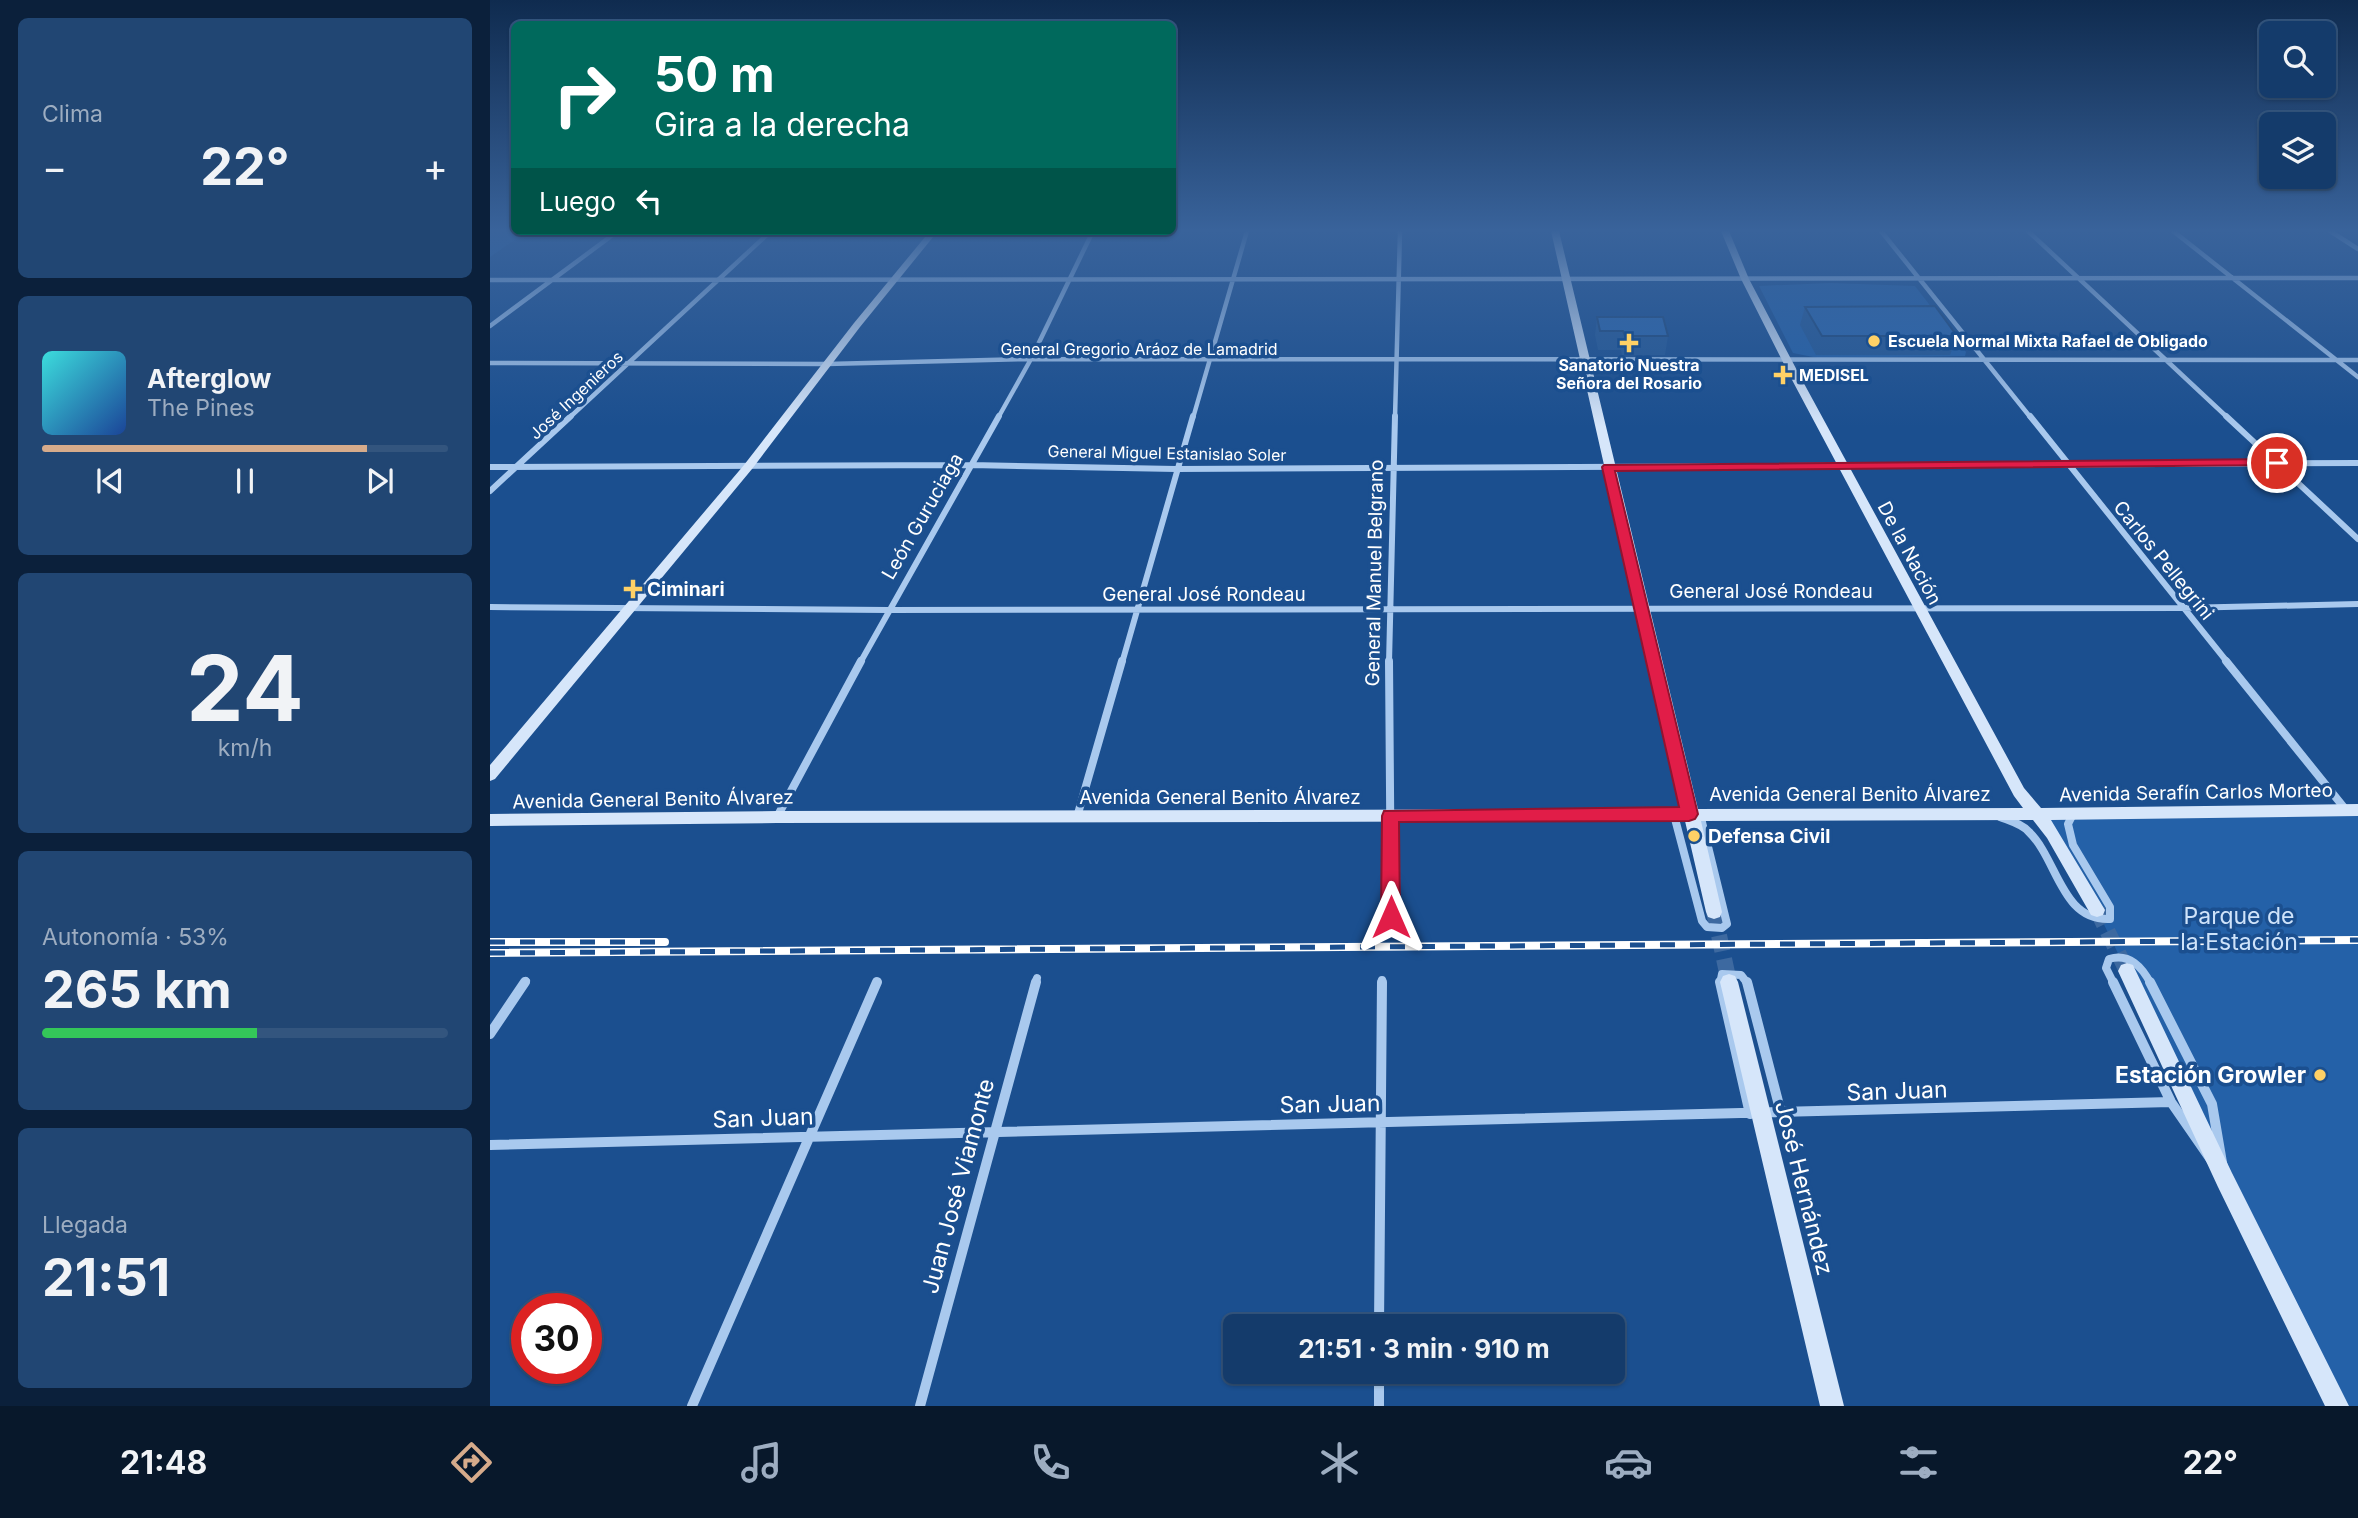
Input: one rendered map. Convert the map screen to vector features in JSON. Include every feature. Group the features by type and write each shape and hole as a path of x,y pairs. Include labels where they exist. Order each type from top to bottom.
{"main road":[{"path":"490,775 748,467 880,297"},
{"path":"1570,297 1688,814 1714,912"},
{"name":"De la Nación","path":"1754,297 2019,792 2053,834 2097,911"},
{"name":"Avenida Serafín Carlos Morteo","path":"2034,813 2352,810"},
{"name":"Avenida General Benito Álvarez","path":"490,820 2034,813"},
{"path":"2127,971 2225,1180 2337,1406"},
{"name":"José Hernández","path":"1729,982 1764,1113 1832,1406"}],"street":[{"path":"490,326 530,297"},
{"name":"José Ingenieros","path":"490,491 701,297"},
{"name":"León Guruciaga","path":"777,817 888,610 1031,359 1060,297"},
{"path":"1077,817 1227,297"},
{"name":"General Manuel Belgrano","path":"1391,917 1388,609 1397,297"},
{"name":"Carlos Pellegrini","path":"1935,297 2182,608 2352,810"},
{"path":"2098,297 2358,539"},
{"path":"2257,297 2358,377"},
{"name":"General Gregorio Aráoz de Lamadrid","path":"490,362 827,364 1031,359 1395,362 2358,360"},
{"name":"General Miguel Estanislao Soler","path":"490,467 971,465 1176,469 2358,463"},
{"name":"General José Rondeau","path":"490,607 1138,610 2182,608 2358,604"},
{"path":"1990,813 2019,824 2029,831 2045,851 2072,904 2081,915 2094,922 2110,919 2110,907 2073,845 2068,824 2073,814"},
{"path":"1688,814 1726,916 1727,924 1722,928 1707,927 1702,921 1688,814"},
{"path":"2116,957 2133,960 2145,972 2212,1104 2225,1180 2171,1102 2106,968 2109,959 2116,957"},
{"name":"José Hernández","path":"1722,974 1741,975 1747,981 1764,1113 1719,980 1722,974"},
{"name":"Juan José Viamonte","path":"920,1406 1037,978"},
{"path":"1379,1314 1382,980"},
{"path":"490,1034 526,981"},
{"path":"692,1406 877,982"},
{"name":"San Juan","path":"490,1145 2171,1102"},
{"path":"1379,1384 1379,1406"}],"green space":[{"path":"1764,297 1923,297 1966,352 1965,356 1818,358 1793,353"},
{"name":"Parque de la Estación","path":"2358,810 2358,1406 2337,1406 2097,910 2034,813"}],"building":[{"path":"1935,306 1957,336 1822,336 1805,307"},
{"path":"1597,317 1663,317 1668,336 1625,336 1623,331 1600,331"}],"tunnel":[{"path":"2097,910 2127,971"},
{"path":"1714,912 1729,982"}],"railway":[{"path":"490,953 2358,940"},
{"path":"490,942 665,942"}],"place":[{"name":"Escuela Normal Mixta Rafael de Obligado","path":"1874,341"},
{"name":"Sanatorio Nuestra Señora del Rosario","path":"1629,343"},
{"name":"MEDISEL","path":"1783,375"},
{"name":"Ciminari","path":"633,589"},
{"name":"Defensa Civil","path":"1694,836"},
{"name":"Estación Growler","path":"2320,1075"}],"route":[{"path":"1391,917 1390,816 1689,814 1608,467 2277,463"}]}
